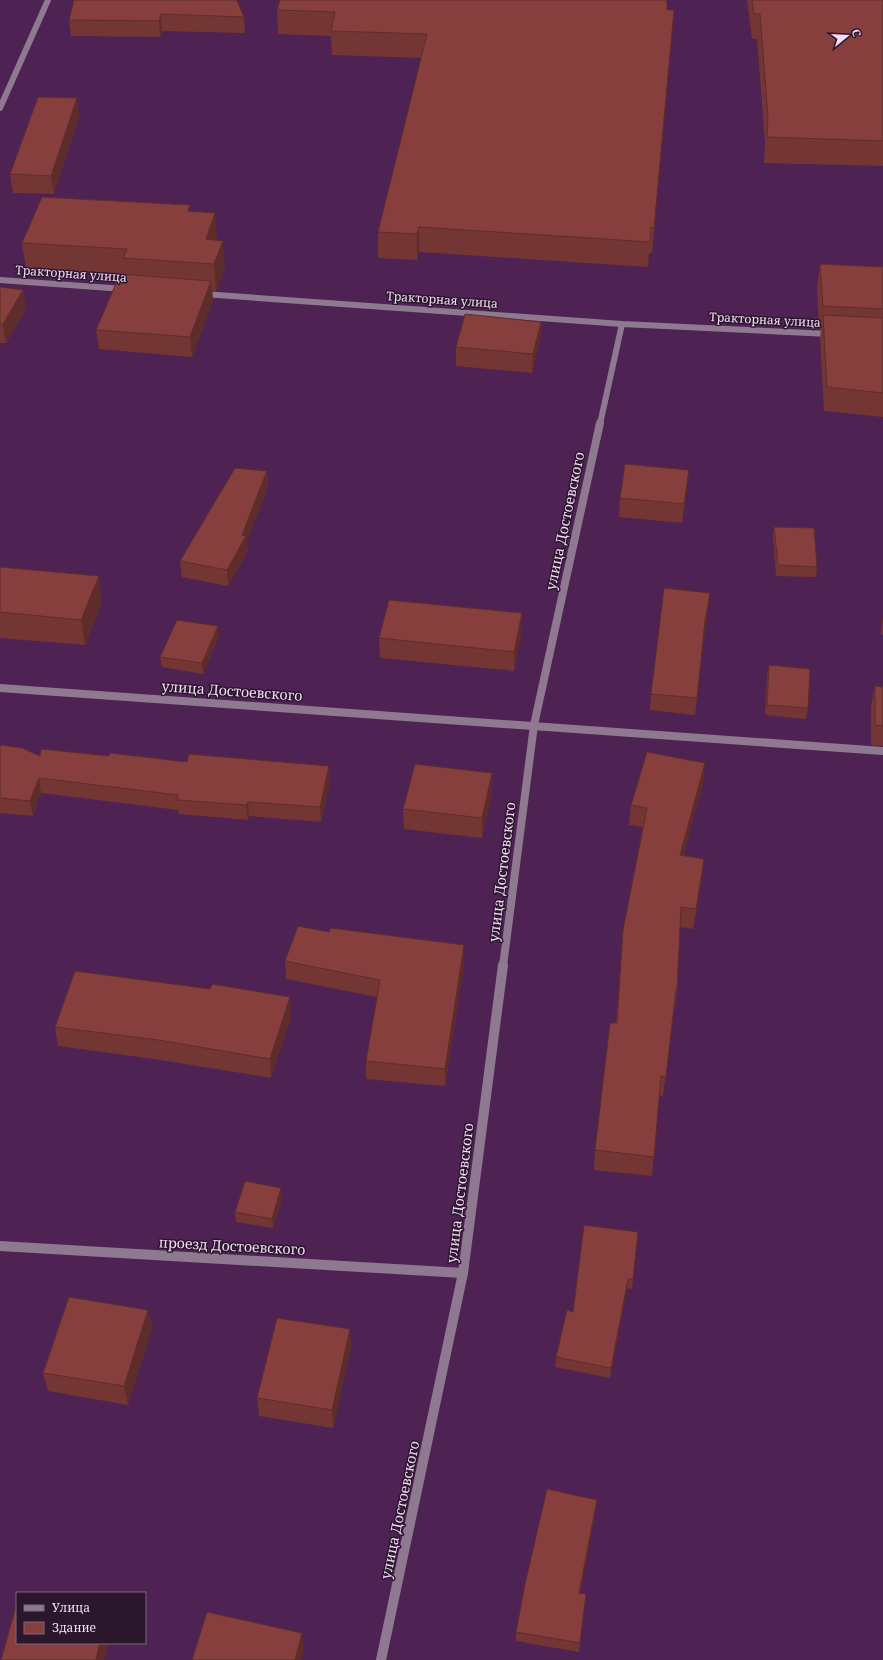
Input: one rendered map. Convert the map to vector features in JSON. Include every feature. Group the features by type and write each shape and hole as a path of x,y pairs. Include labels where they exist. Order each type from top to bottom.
{"street":[{"path":"0,108 48,0"},
{"name":"Тракторная улица","path":"0,280 128,289"},
{"name":"Тракторная улица","path":"199,294 622,324 836,335"},
{"name":"улица Достоевского","path":"381,1660 463,1273 534,725 622,324"},
{"name":"улица Достоевского","path":"0,688 883,751"},
{"name":"проезд Достоевского","path":"0,1246 463,1273"}],"building":[{"path":"74,0 237,0 244,17 161,14 159,21 69,20"},
{"path":"280,0 667,0 667,10 674,10 654,228 651,227 650,242 419,227 417,234 378,232 427,34 331,31 335,12 277,10"},
{"path":"752,0 883,0 883,141 767,137 768,117 760,14 754,14"},
{"path":"38,97 77,98 51,176 10,174"},
{"path":"42,197 190,205 188,211 215,213 206,239 223,241 214,264 123,258 127,249 22,243"},
{"path":"820,264 883,267 883,309 823,306"},
{"path":"120,274 211,281 190,337 96,330"},
{"path":"0,287 23,290 3,324 0,324"},
{"path":"465,314 541,322 533,354 456,347"},
{"path":"823,315 883,318 883,393 827,387"},
{"path":"625,464 689,470 684,504 620,498"},
{"path":"235,468 267,471 242,535 246,536 227,570 180,561"},
{"path":"774,527 814,528 817,567 778,565"},
{"path":"0,567 99,576 81,620 0,612"},
{"path":"664,588 710,593 705,621 697,698 651,694"},
{"path":"389,600 522,613 514,652 379,638"},
{"path":"177,620 218,626 202,663 160,657"},
{"path":"769,665 810,669 808,708 767,705"},
{"path":"875,686 883,687 883,726 875,725"},
{"path":"0,745 22,748 40,756 41,749 109,756 110,753 187,762 189,754 329,766 320,807 248,802 246,805 177,800 178,795 39,778 30,801 0,798"},
{"path":"647,752 705,763 680,855 704,859 696,909 681,907 677,990 676,989 666,1077 661,1076 654,1157 595,1150 610,1023 617,1023 623,930 647,808 631,805"},
{"path":"415,764 492,773 482,818 403,809"},
{"path":"298,926 329,932 331,928 464,945 445,1069 366,1061 380,980 285,961"},
{"path":"75,971 210,989 212,984 290,997 270,1059 158,1040 55,1027"},
{"path":"245,1181 281,1188 272,1219 235,1212"},
{"path":"584,1225 638,1232 633,1279 628,1279 611,1368 556,1357 567,1310 573,1312"},
{"path":"69,1297 148,1310 124,1386 43,1373"},
{"path":"277,1318 350,1329 332,1410 257,1398"},
{"path":"547,1489 597,1500 579,1593 586,1594 580,1643 516,1632 525,1584"},
{"path":"15,1610 16,1644 100,1644 96,1660 1,1660"},
{"path":"207,1612 302,1633 295,1660 192,1660"}]}
